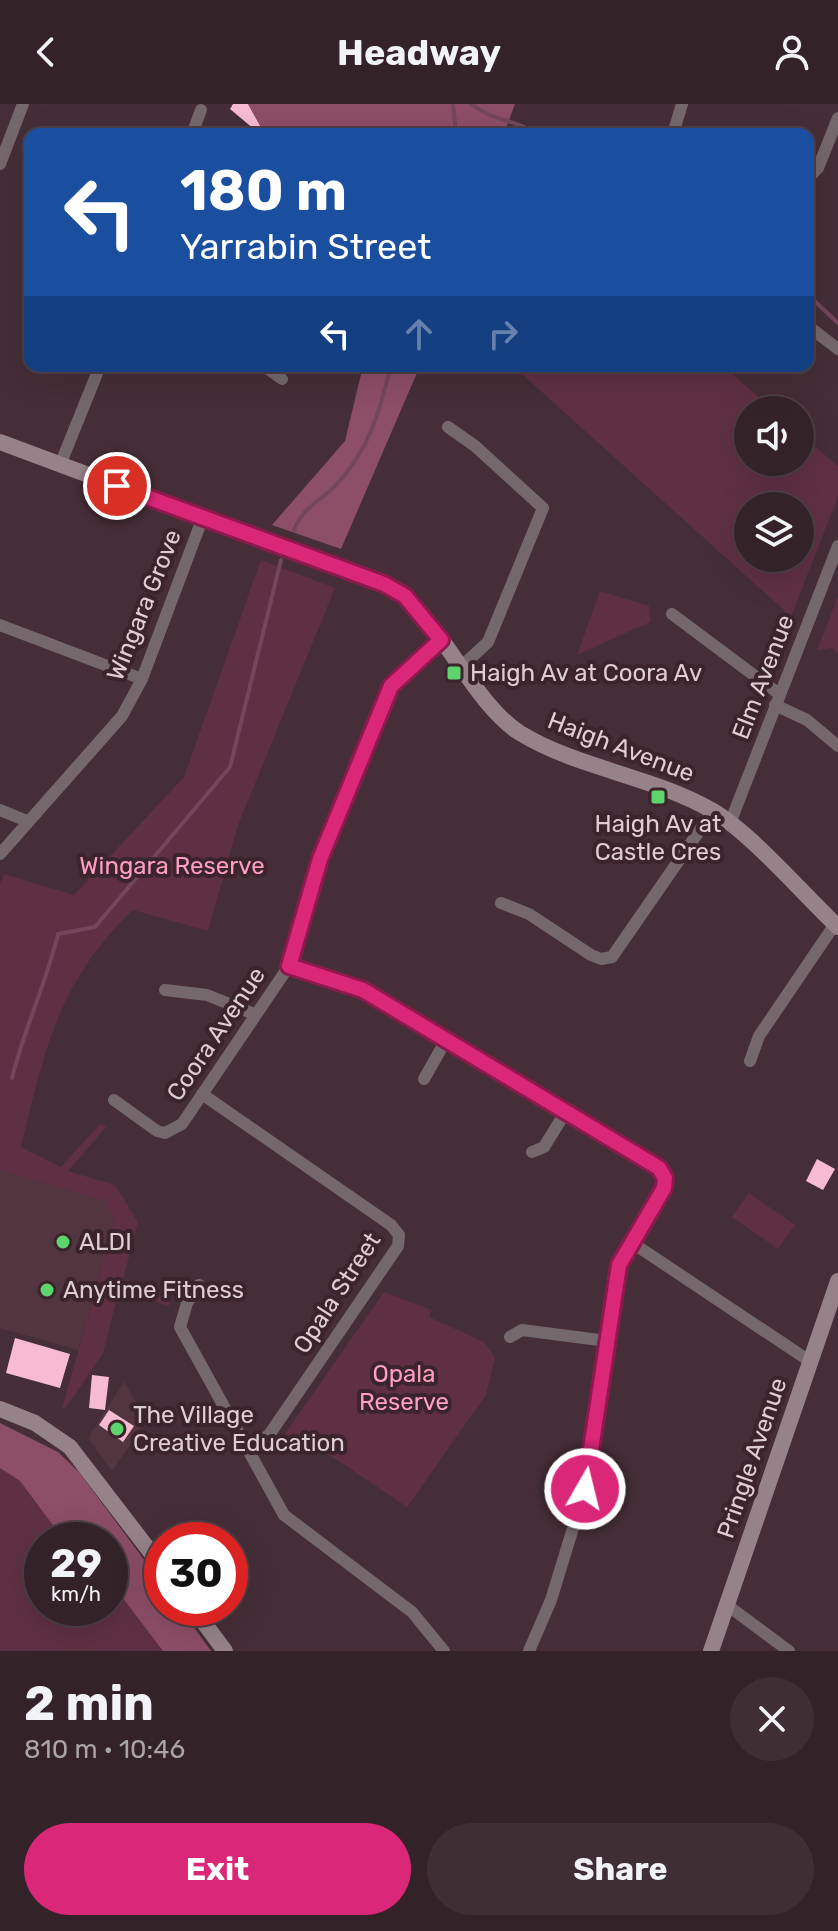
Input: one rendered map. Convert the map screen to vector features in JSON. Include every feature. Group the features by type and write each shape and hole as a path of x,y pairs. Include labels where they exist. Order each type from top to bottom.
{"street":[{"path":"0,164 23,104"},
{"path":"675,128 682,104"},
{"path":"194,128 201,110"},
{"path":"814,172 838,118"},
{"path":"814,331 838,349"},
{"path":"60,465 98,372"},
{"path":"272,372 282,379"},
{"path":"448,427 475,446 543,508 488,642 462,666"},
{"name":"Haigh Avenue","path":"0,442 397,590 441,640 504,721 520,733 677,793 713,811 730,823 836,926"},
{"name":"Wingara Grove","path":"0,854 122,716 142,679 203,517"},
{"name":"Elm Avenue","path":"730,823 838,546"},
{"path":"672,614 838,746"},
{"path":"0,625 142,679"},
{"name":"Coora Avenue","path":"114,1100 144,1125 165,1133 182,1124 289,966 320,859 391,686 441,640"},
{"path":"0,810 27,821"},
{"path":"501,903 529,914 591,955 601,959 612,957 713,811"},
{"path":"750,1061 759,1036 836,926"},
{"path":"289,966 363,990 565,1113 642,1156 659,1168 665,1178 664,1188 619,1265 585,1489 551,1600 529,1651"},
{"path":"165,990 207,995 254,1014"},
{"path":"424,1079 446,1040"},
{"name":"Opala Street","path":"202,1094 391,1225 399,1235 398,1246 269,1435 247,1448"},
{"path":"532,1152 544,1147 565,1113"},
{"path":"631,1242 811,1362"},
{"name":"Pringle Avenue","path":"711,1651 838,1281"},
{"path":"199,1285 187,1303 180,1327 284,1515 412,1612 444,1651"},
{"path":"510,1337 522,1330 607,1341"},
{"path":"0,1409 35,1423 70,1447 144,1544"},
{"path":"727,1605 789,1651"},
{"path":"206,1626 225,1651"}],"shaded area":[{"path":"248,104 515,104 506,128 262,128"},
{"path":"362,372 417,372 341,549 272,525 345,441"},
{"path":"0,1170 104,1200 115,1221 78,1350 0,1328"},
{"name":"The Village Creative Education","path":"124,1382 147,1420 112,1471 88,1438"},
{"path":"0,1423 58,1452 79,1472 116,1522 51,1522 20,1481 0,1468"},
{"path":"128,1538 144,1560 144,1626 128,1605"},
{"path":"144,1626 193,1626 211,1651 163,1651"}],"green space":[{"path":"520,372 730,372 757,396 734,396 734,476 814,476 814,446 838,466 838,497 814,558 814,492 734,492 734,565"},
{"name":"Wingara Reserve","path":"261,560 335,588 238,825 208,931 133,910 108,936 71,990 58,1019 38,1079 21,1147 61,1167 100,1124 106,1127 68,1171 115,1185 138,1222 122,1283 170,1298 169,1306 119,1290 103,1353 65,1409 62,1408 115,1221 103,1200 0,1170 0,884 4,874 74,895 184,777"},
{"path":"742,572 808,572 788,624 784,610"},
{"path":"600,591 649,606 650,622 577,655"},
{"path":"838,597 838,653 832,648 817,650"},
{"path":"749,1193 795,1225 778,1249 732,1217"},
{"name":"Opala Reserve","path":"384,1292 432,1310 429,1317 484,1342 495,1357 486,1395 407,1507 333,1457 282,1438"},
{"path":"0,1427 55,1456 101,1522 24,1522 24,1626 128,1626 128,1560 144,1582 144,1626 180,1626 204,1651 0,1651"}],"building":[{"path":"233,104 248,104 261,128 253,128 230,109"},
{"path":"817,1159 835,1169 823,1190 806,1181"},
{"path":"15,1338 70,1354 60,1388 6,1373"},
{"path":"92,1375 109,1377 105,1410 89,1408"},
{"path":"109,1410 134,1426 123,1442 99,1425"}],"waterway":[{"path":"453,104 455,128"},
{"path":"471,104 526,128"},
{"path":"814,301 838,323"},
{"path":"294,530 302,515 336,485 357,458 377,414 389,372"},
{"path":"12,1078 58,934 95,927 230,767 281,560"}],"place":[{"name":"Haigh Av at Coora Av","path":"454,673"},
{"name":"Haigh Av at Castle Cres","path":"658,797"},
{"name":"ALDI","path":"63,1242"},
{"name":"Anytime Fitness","path":"47,1290"},
{"name":"The Village Creative Education","path":"117,1429"}],"route":[{"path":"117,486 397,590 441,640 397,677 391,686 328,837 289,966 363,990 565,1113 642,1156 659,1168 665,1178 664,1188 619,1265 585,1489"}]}
